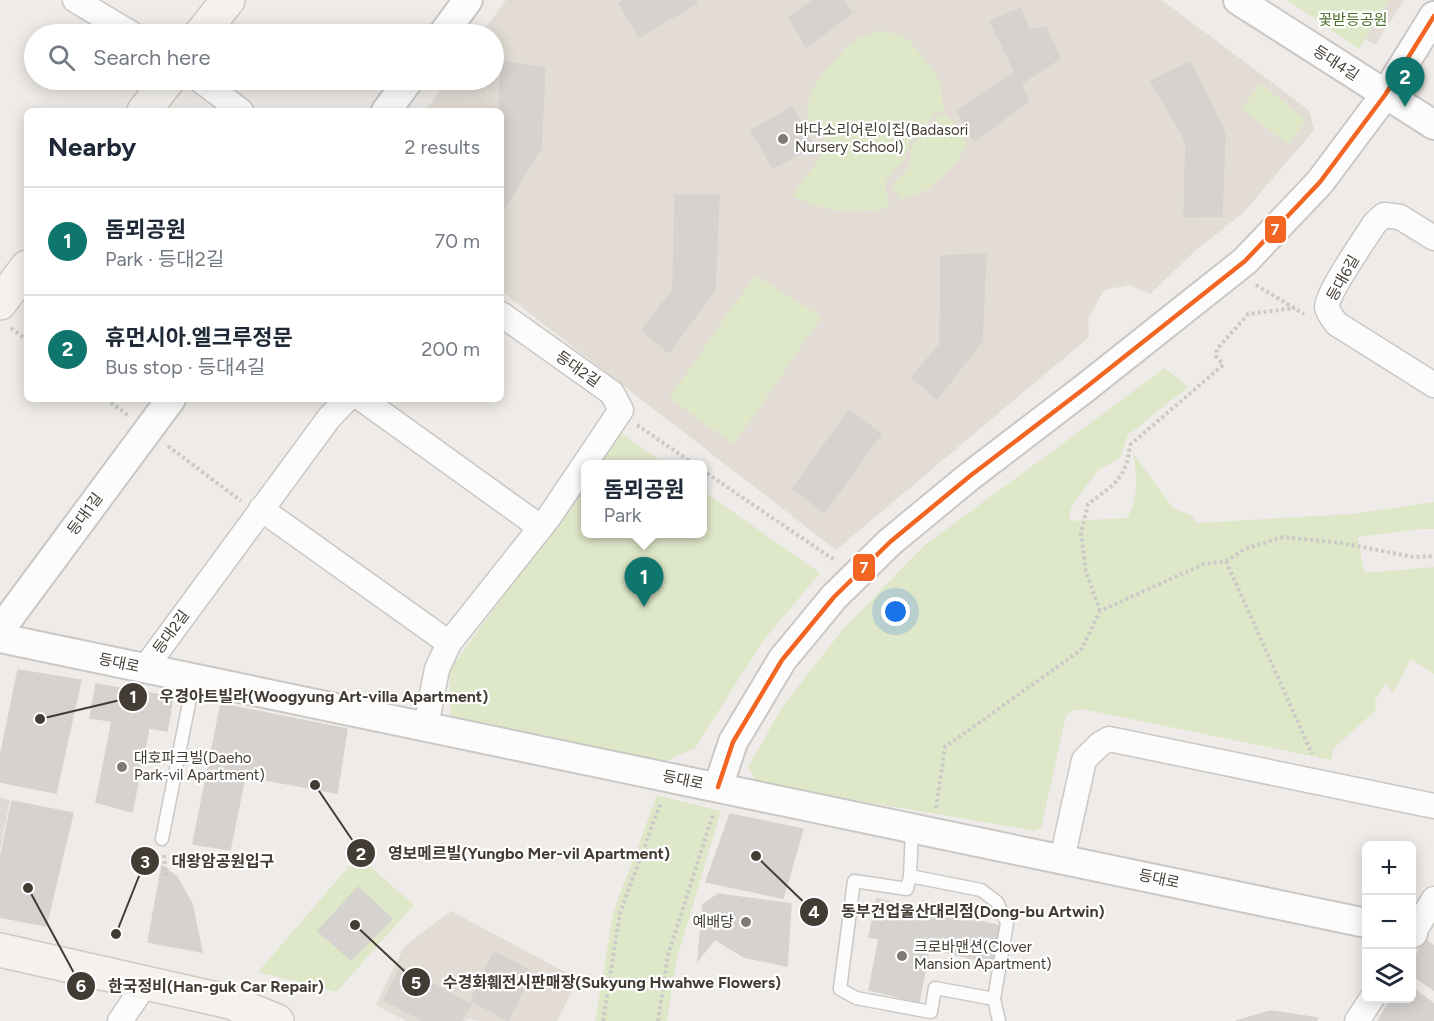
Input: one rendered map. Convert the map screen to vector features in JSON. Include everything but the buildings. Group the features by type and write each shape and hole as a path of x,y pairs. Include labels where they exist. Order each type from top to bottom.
{"main road":[{"path":"209,24 228,0"},
{"path":"146,108 160,90"},
{"path":"0,303 24,271"},
{"path":"0,951 230,1002 277,1021"}],"street":[{"path":"75,0 115,24"},
{"path":"450,24 468,0"},
{"name":"등대4길","path":"1238,0 1434,125"},
{"path":"720,788 733,742 782,660 834,597 890,542 970,476 1245,261 1320,182 1384,95 1434,16"},
{"path":"213,90 237,108"},
{"path":"388,108 402,90"},
{"name":"등대6길","path":"1434,238 1401,217 1384,215 1375,223 1332,293 1327,306 1331,317 1337,324 1434,385"},
{"name":"등대2길","path":"504,316 612,393 621,410 619,413"},
{"name":"등대1길","path":"0,630 169,402"},
{"name":"등대2길","path":"144,668 329,418 344,402"},
{"path":"366,402 540,527"},
{"path":"586,460 619,413"},
{"path":"426,726 438,669 449,643 540,527 581,468"},
{"path":"261,509 449,643"},
{"name":"등대로","path":"0,638 1362,922"},
{"path":"1062,859 1084,760 1100,744 1109,739 1434,806"},
{"path":"1416,927 1434,900"},
{"path":"120,1021 146,983"},
{"path":"1357,1021 1369,1003"}],"lane":[{"path":"162,839 194,678"},
{"path":"922,830 907,889 854,881 840,989 856,998 931,1012 935,988 994,999"},
{"path":"910,876 981,890 997,902 1007,923 994,999 999,1021"}],"path":[{"path":"1233,271 1307,315 1331,317"},
{"path":"1100,611 1086,572 1081,533 1088,504 1118,482 1129,459 1130,444 1223,365 1216,356 1217,349 1248,314 1295,308"},
{"path":"110,402 244,503 261,509"},
{"path":"619,413 687,460"},
{"path":"707,473 856,575"},
{"path":"922,830 945,747 1081,650 1100,611 1204,564 1226,561 1245,549 1283,537 1341,543 1414,557 1434,556"},
{"path":"1226,561 1312,754"},
{"path":"603,1021 620,913 670,777"},
{"path":"658,1021 668,955 720,788"}],"shaded area":[{"path":"506,0 1162,0 1309,110 1314,130 1243,213 1196,250 1150,294 1130,285 1104,290 1088,319 1089,337 836,550 504,293 504,108 427,108 441,90 504,90 504,24 488,24"},
{"name":"꽃받등공원","path":"1305,0 1404,0 1375,45"},
{"path":"0,798 10,800 0,850"},
{"path":"451,911 578,979 557,1021 468,1019 466,1021 406,1021 376,1005 404,947"}],"green space":[{"name":"꽃받등공원","path":"1287,0 1389,0 1359,49"},
{"path":"878,31 898,34 909,40 932,68 940,81 944,112 935,114 921,134 911,140 904,161 885,182 889,208 862,211 828,209 792,196 830,144 818,134 811,124 808,113 813,91 827,69 848,46 855,40"},
{"path":"1261,84 1306,120 1288,145 1242,108"},
{"path":"946,114 962,132 967,145 956,163 927,190 900,200 892,185 911,165 910,151 914,142 924,136 938,117"},
{"path":"755,275 822,317 734,444 669,398"},
{"path":"1165,368 1188,387 1128,435 1120,458 1098,470 1071,507 1069,521 1127,518 1134,502 1136,486 1133,453 1173,508 1192,516 1197,523 1353,514 1434,502 1434,529 1358,537 1364,573 1434,567 1434,674 1411,659 1393,693 1385,683 1375,700 1376,710 1334,748 1331,760 1082,709 1072,711 1066,716 1041,828 1034,831 756,781 748,767 783,706 843,629 925,545"},
{"path":"621,433 659,460 602,460"},
{"path":"581,489 581,538 707,538 707,494 820,573 763,641 695,748 662,763 451,724 449,671"},
{"path":"657,795 721,811 677,958 667,1021 595,1021 613,913"},
{"path":"358,856 414,905 336,992 258,972"}],"transit line":[{"name":"7","path":"718,787 733,742 782,660 834,597 890,542 970,476 1245,261 1320,182 1385,95 1434,16"}],"place":[{"name":"휴먼시아.엘크루정문","path":"1405,107"},
{"name":"바다소리어린이집(Badasori Nursery School)","path":"783,139"},
{"name":"돔뫼공원","path":"644,607"},
{"name":"우경아트빌라(Woogyung Art-villa Apartment)","path":"40,719"},
{"name":"대호파크빌(Daeho Park-vil Apartment)","path":"122,767"},
{"name":"영보메르빌(Yungbo Mer-vil Apartment)","path":"315,785"},
{"name":"동부건업울산대리점(Dong-bu Artwin)","path":"756,856"},
{"name":"한국정비(Han-guk Car Repair)","path":"28,888"},
{"name":"예배당","path":"746,922"},
{"name":"수경화훼전시판매장(Sukyung Hwahwe Flowers)","path":"355,925"},
{"name":"대왕암공원입구","path":"116,934"},
{"name":"크로바맨션(Clover Mansion Apartment)","path":"902,956"}]}
